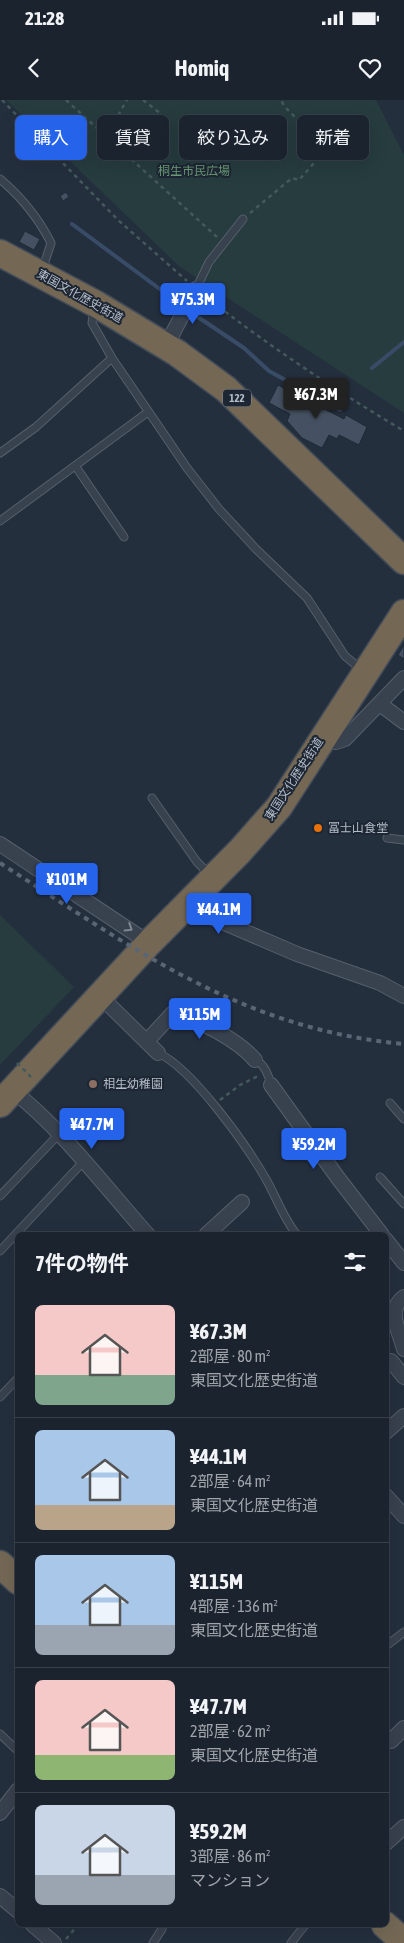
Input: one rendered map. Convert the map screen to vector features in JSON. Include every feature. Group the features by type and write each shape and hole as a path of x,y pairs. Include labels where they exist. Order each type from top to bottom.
{"highway":[{"name":"東国文化歴史街道","path":"0,253 96,304 166,346 238,400 404,560"},
{"name":"東国文化歴史街道","path":"14,1090 149,943 279,807 404,613"},
{"path":"0,1564 15,1578"},
{"path":"387,1927 404,1942"}],"street":[{"path":"166,346 196,289"},
{"path":"324,735 336,742 346,739 404,678"},
{"path":"380,704 404,722"},
{"path":"0,844 149,943"},
{"path":"190,901 206,915 297,954 380,983 404,996"},
{"path":"100,996 158,1053"},
{"path":"147,1041 173,1013 185,1016 244,1048 255,1060"},
{"path":"271,1085 380,1232"},
{"path":"14,1090 59,1134 145,1232"},
{"path":"209,1232 242,1202"},
{"path":"389,1244 404,1263"},
{"path":"404,1297 396,1304 393,1311 404,1349"},
{"path":"389,1357 404,1377"},
{"path":"389,1429 404,1416"},
{"path":"389,1499 404,1516"},
{"path":"391,1740 404,1728"},
{"path":"0,1813 15,1794"},
{"path":"389,1840 404,1827"},
{"path":"0,1896 15,1908"},
{"path":"35,1927 54,1943"}],"lane":[{"path":"0,179 14,191 51,243 40,274"},
{"path":"196,289 209,262 243,218"},
{"path":"96,304 92,311 92,323 112,358 148,412 219,509 256,549 307,598 346,656 365,672"},
{"path":"0,453 36,427 112,358"},
{"path":"0,522 148,412"},
{"path":"76,467 124,537"},
{"path":"152,798 197,862 213,878"},
{"path":"387,838 404,840"},
{"path":"158,1053 166,1056 214,1106 247,1147 295,1232"},
{"path":"255,1060 259,1062 267,1073 271,1085"},
{"path":"390,1103 404,1119"},
{"path":"0,1196 59,1134"},
{"path":"18,1232 83,1162"},
{"path":"380,1177 404,1204"},
{"path":"0,1251 15,1235"},
{"path":"0,1397 15,1381"},
{"path":"389,1644 404,1632"},
{"path":"0,1734 15,1748"},
{"path":"291,1943 303,1927"},
{"path":"153,1943 162,1929"}],"path":[{"path":"2,100 118,220 196,289 258,337 328,384 404,431"},
{"path":"66,100 97,128"},
{"path":"118,115 127,100"},
{"path":"144,100 160,113"},
{"path":"243,218 292,178 299,180 321,155 319,141 284,106 281,100"},
{"path":"132,160 223,242"},
{"path":"214,1106 240,1085 260,1075 253,1065 255,1060"},
{"path":"14,1090 17,1063"},
{"path":"63,1943 76,1927"}],"green space":[{"name":"桐生市民広場","path":"6,100 376,100 404,155 404,413 180,267 69,160 87,160 87,115 22,115"},
{"path":"0,915 74,987 0,1065"}],"building":[{"path":"66,192 69,197 63,201 60,196"},
{"path":"25,231 40,239 34,250 19,242"},
{"path":"278,385 344,419 346,415 367,427 359,445 339,435 337,439 329,435 322,448 302,438 287,421 290,414 269,403"},
{"path":"404,645 404,659 398,655"}],"waterway":[{"path":"72,224 180,304"},
{"path":"192,313 244,348 269,371 340,410 346,403"},
{"path":"372,368 404,342"}],"railway":[{"path":"0,863 143,954 191,980 240,1003 291,1021 345,1035 404,1044"}],"place":[{"name":"冨士山食堂","path":"318,828"},
{"name":"相生幼稚園","path":"93,1084"}]}
